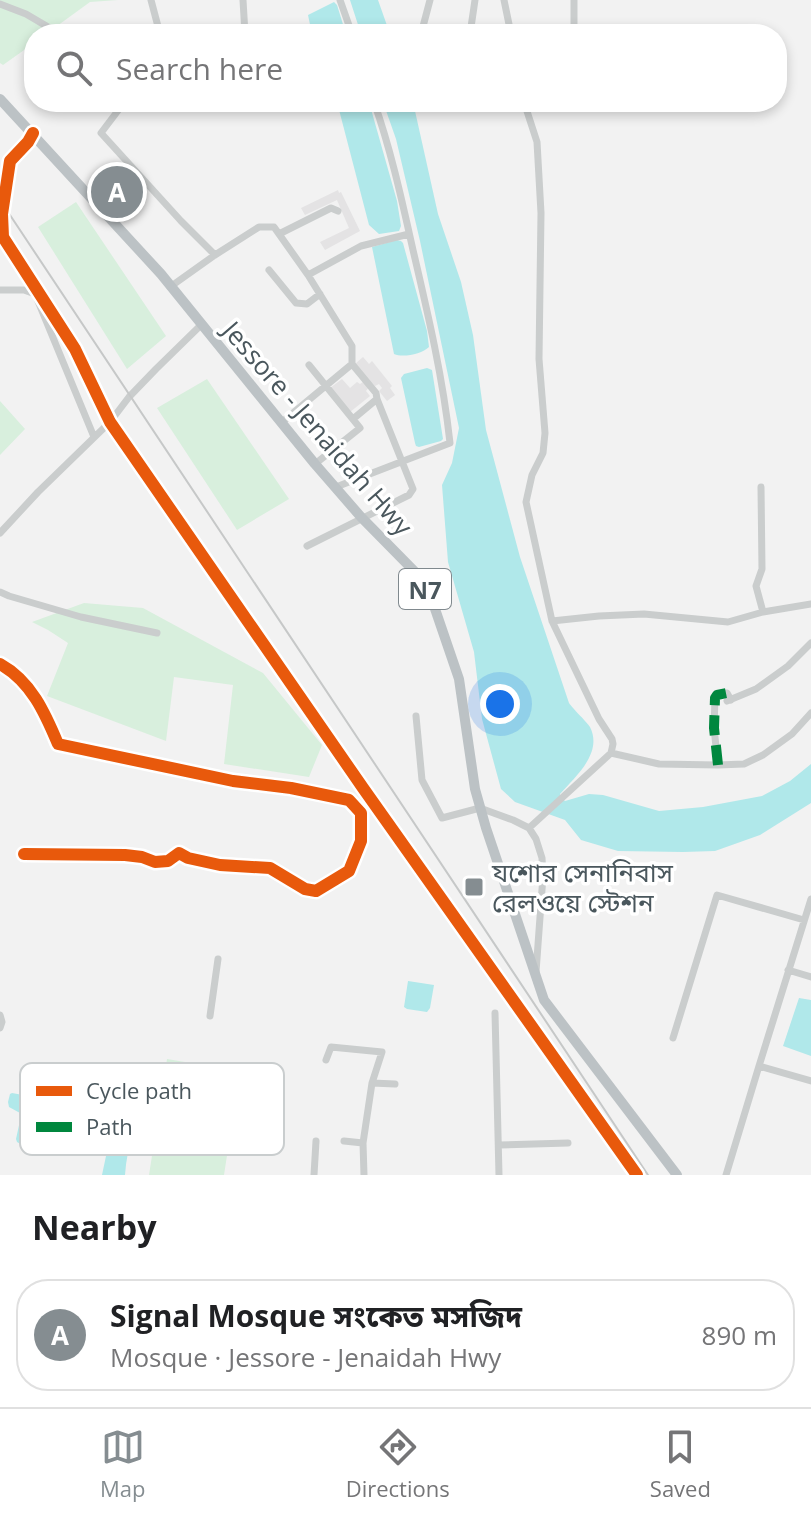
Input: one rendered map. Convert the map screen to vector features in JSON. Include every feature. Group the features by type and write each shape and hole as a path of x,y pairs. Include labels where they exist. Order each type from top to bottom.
{"highway":[{"name":"Jessore - Jenaidah Hwy","path":"0,99 170,287 362,518 419,576 433,603 459,679 480,808 544,1000 677,1175"}],"street":[{"path":"151,0 157,24"},
{"path":"243,0 244,24"},
{"path":"340,0 348,24"},
{"path":"424,24 430,0"},
{"path":"471,24 475,0"},
{"path":"504,0 509,24"},
{"path":"574,0 574,24"},
{"path":"0,4 43,24"},
{"path":"116,112 101,133 215,255"},
{"path":"336,487 450,443 433,336 377,112"},
{"path":"527,112 537,142 540,184 539,359 545,433 543,453 532,475 526,502 552,621 613,744 611,753 529,828"},
{"path":"33,133 10,161 2,214 3,237 75,349 110,422 363,788 637,1175"},
{"path":"279,234 331,208 338,211"},
{"path":"170,287 259,227 274,227 352,346 352,364 376,393 413,489 409,495 307,546"},
{"path":"308,275 361,246 409,234"},
{"path":"269,270 296,303 307,304 320,294"},
{"path":"0,290 24,290 35,294 94,437"},
{"path":"0,533 201,325"},
{"path":"281,423 352,364"},
{"path":"309,365 360,428 315,464"},
{"path":"353,419 377,399"},
{"path":"761,487 762,569 756,586 763,612"},
{"path":"0,592 81,617 157,633"},
{"path":"552,621 644,614 728,622 811,604"},
{"path":"718,765 714,728 717,695 727,693 729,700 756,689 788,666 811,643"},
{"path":"0,664 14,672 41,704 58,744 233,781 291,788 349,800 361,813 361,841 349,871 316,891 305,889 270,868 220,865 179,853 168,861 155,862 125,855 24,854"},
{"path":"611,753 659,764 744,764 763,755 792,734 811,713"},
{"path":"416,716 422,780 442,818 480,808 529,828 540,849 543,876 536,978"},
{"path":"673,1038 717,895 804,920"},
{"path":"726,1175 811,899"},
{"path":"210,1016 218,959"},
{"path":"788,970 811,977"},
{"path":"495,1013 499,1175"},
{"path":"0,1015 0,1028"},
{"path":"326,1060 331,1047 382,1052 372,1083 363,1143 364,1175"},
{"path":"759,1066 811,1081"},
{"path":"372,1083 395,1084"},
{"path":"314,1175 316,1141"},
{"path":"344,1141 363,1143"},
{"path":"499,1145 568,1143"}],"shaded area":[{"path":"338,190 360,231 325,250 320,242 349,228 337,200 305,215 301,208"},
{"path":"363,357 369,364 372,361 392,386 390,388 395,395 387,401 379,391 382,388 379,384 375,386 372,383 366,391 370,396 350,412 330,388 342,379 350,388 357,382 363,382 355,364"}],"green space":[{"path":"0,0 118,0 90,2 60,24 24,24 24,50 3,65 0,63"},
{"path":"76,202 166,336 127,369 38,227"},
{"path":"207,379 289,499 237,530 157,408"},
{"path":"0,401 25,429 0,455"},
{"path":"84,603 143,608 263,673 322,745 309,777 224,764 233,685 174,677 166,741 47,696 68,643 32,622"},
{"path":"167,1059 191,1063 166,1063"},
{"path":"152,1155 227,1155 224,1175 149,1175"}],"water":[{"path":"350,0 378,0 386,24 358,24"},
{"path":"334,2 343,24 310,24 308,15"},
{"path":"340,112 372,112 397,201 399,231 379,234 369,225"},
{"path":"387,112 415,112 438,214 461,282 473,335 486,430 520,557 569,703 590,727 593,737 586,764 560,797 565,801 589,794 603,795 659,811 703,807 762,796 790,781 811,764 811,803 760,835 715,851 618,851 581,840 565,820 515,802 501,789 482,719 474,652 448,562 442,485 452,463 459,428 396,139"},
{"path":"397,240 403,243 429,347 407,355 394,354 372,247"},
{"path":"427,368 432,370 443,439 419,447 415,443 401,378 404,374"},
{"path":"408,981 434,985 427,1012 404,1007"},
{"path":"799,998 811,1000 811,1056 783,1046"},
{"path":"10,1094 20,1094 20,1113 9,1107"},
{"path":"20,1121 20,1144 16,1139"},
{"path":"128,1155 125,1175 102,1175 106,1156"}],"railway":[{"path":"0,200 648,1175"}],"marked path":[{"path":"718,765 715,698 727,693 731,700"}],"cycle path":[{"path":"33,133 10,161 2,214 3,237 75,349 110,422 363,788 637,1175"},
{"path":"0,664 29,689 58,744 233,781 291,788 349,800 361,813 361,841 349,871 316,891 305,889 270,868 220,865 179,853 168,861 155,862 125,855 24,854"}],"place":[{"name":"Signal Mosque সংকেত মসজিদ","path":"117,192"},
{"name":"যশোর সেনানিবাস রেলওয়ে স্টেশন","path":"474,887"}]}
